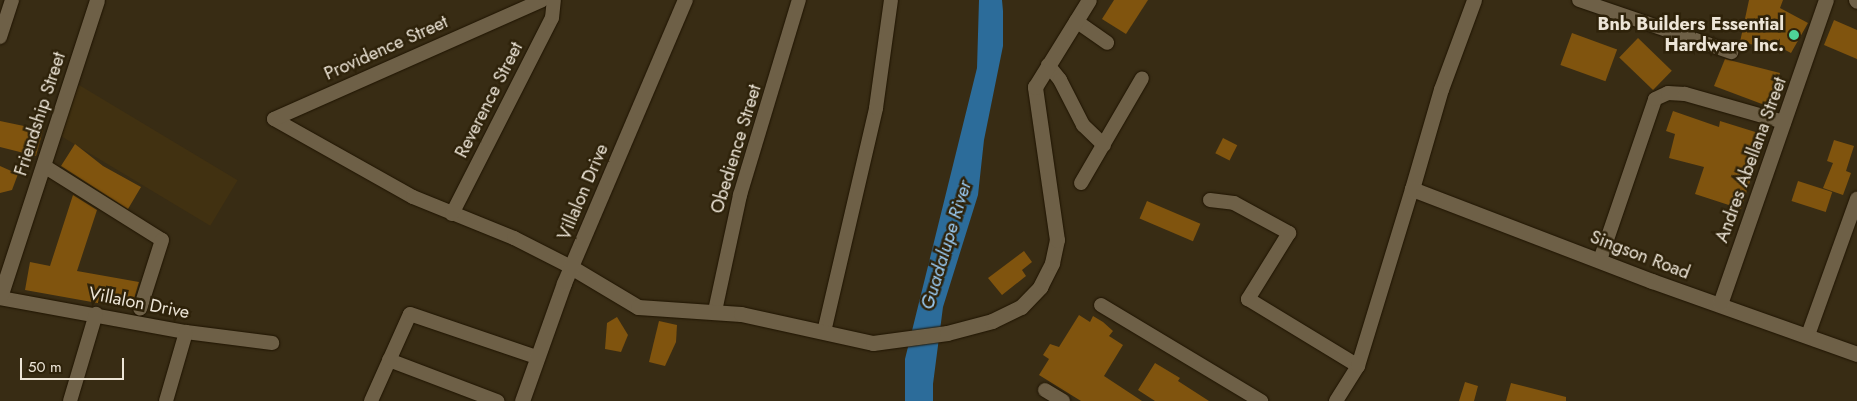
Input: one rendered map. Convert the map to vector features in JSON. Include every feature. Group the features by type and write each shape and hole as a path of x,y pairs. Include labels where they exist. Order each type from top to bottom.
{"street":[{"path":"0,37 12,0"},
{"name":"Friendship Street","path":"0,297 97,0"},
{"name":"Providence Street","path":"452,214 413,197 274,119 542,0"},
{"name":"Reverence Street","path":"452,214 552,18 554,0"},
{"name":"Villalon Drive","path":"522,401 536,357 572,267 685,0"},
{"name":"Obedience Street","path":"715,311 740,195 799,0"},
{"path":"824,332 876,108 891,0"},
{"path":"452,214 514,238 572,267 638,307 659,311 715,311 873,343 947,333 992,322 1021,306 1040,287 1052,263 1056,229 1035,87 1089,0"},
{"path":"1336,401 1358,366 1441,89 1474,0"},
{"path":"1579,0 1731,52"},
{"name":"Andres Abellana Street","path":"1720,304 1826,0"},
{"path":"1076,21 1107,43"},
{"path":"1048,65 1060,80 1083,125 1104,145"},
{"path":"1082,183 1142,78"},
{"path":"1600,260 1655,99 1668,93 1686,94 1784,122"},
{"path":"44,166 162,240 140,310"},
{"name":"Singson Road","path":"1412,189 1857,354"},
{"path":"1808,335 1857,199"},
{"path":"1210,200 1234,203 1289,233 1248,299 1358,366"},
{"name":"Villalon Drive","path":"0,297 186,332 272,343"},
{"path":"1101,305 1261,401"},
{"path":"70,401 96,314"},
{"path":"371,401 410,314 536,357"},
{"path":"166,401 186,332"},
{"path":"389,360 496,401"},
{"path":"1045,390 1063,401"}],"shaded area":[{"path":"79,85 238,180 210,226 52,130"}],"water":[{"name":"Guadalupe River","path":"979,0 1002,0 1003,46 984,140 978,195 943,307 933,384 933,401 905,401 905,359 977,68"}],"building":[{"path":"1114,0 1148,0 1126,34 1102,19"},
{"path":"1749,0 1783,0 1780,8 1808,23 1791,53 1770,42 1769,48 1740,42"},
{"path":"1834,20 1857,30 1857,59 1824,45"},
{"path":"1572,33 1617,49 1605,81 1560,65"},
{"path":"1638,38 1672,71 1653,90 1619,57"},
{"path":"1725,59 1780,73 1770,107 1714,86"},
{"path":"1673,111 1719,127 1720,121 1765,135 1741,209 1695,194 1704,167 1669,158 1675,134 1666,131"},
{"path":"0,121 43,130 36,156 0,147"},
{"path":"1223,138 1237,145 1230,160 1215,153"},
{"path":"1834,140 1854,146 1846,171 1851,173 1843,195 1823,188 1833,163 1827,161"},
{"path":"75,144 103,166 141,187 128,209 61,166"},
{"path":"0,166 18,174 12,190 0,193"},
{"path":"1798,181 1832,192 1826,212 1792,201"},
{"path":"73,195 97,210 77,271 139,282 131,309 25,290 30,262 50,266"},
{"path":"1147,201 1200,224 1193,241 1140,218"},
{"path":"1024,251 1032,262 1022,270 1026,276 1002,295 988,278"},
{"path":"1079,315 1090,322 1093,316 1113,331 1109,336 1123,345 1104,376 1142,401 1081,401 1039,375 1049,359 1043,355 1050,344 1059,347"},
{"path":"617,317 628,335 621,352 605,349 607,323"},
{"path":"659,321 677,325 676,342 665,366 649,362"},
{"path":"1155,363 1180,378 1178,381 1209,401 1155,401 1138,390"},
{"path":"1465,382 1478,386 1474,401 1459,401"},
{"path":"1511,383 1566,397 1566,401 1506,401"}],"place":[{"name":"Bnb Builders Essential Hardware Inc.","path":"1794,35"}]}
